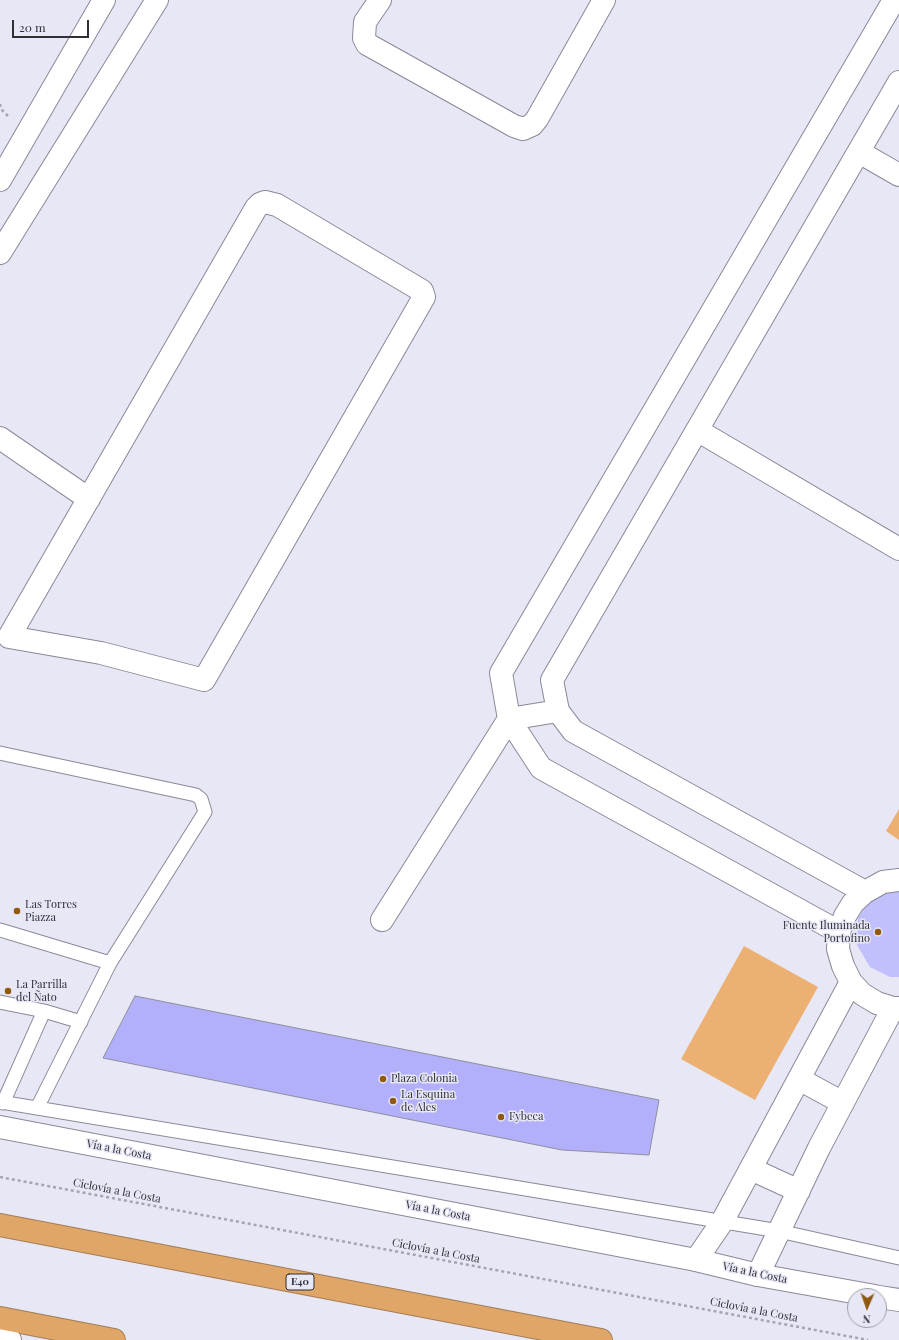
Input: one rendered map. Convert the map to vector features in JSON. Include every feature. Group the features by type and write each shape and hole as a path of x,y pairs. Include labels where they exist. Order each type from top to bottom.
{"highway":[{"name":"E40","path":"0,1225 601,1340"},
{"path":"0,1318 114,1340"}],"street":[{"path":"0,180 104,0"},
{"path":"0,253 157,0"},
{"path":"380,0 365,22 364,38 367,44 514,126 523,129 532,125 537,119 604,0"},
{"path":"840,932 542,768 509,719 501,673 894,0"},
{"path":"865,892 573,731 558,711 552,680 899,82"},
{"path":"859,152 899,175"},
{"path":"265,202 277,205 422,291 423,300 204,680 101,653 9,637 89,499 260,204 265,202"},
{"path":"697,430 899,549"},
{"path":"3,442 89,499"},
{"path":"382,920 509,719 558,711"},
{"path":"758,1275 819,1148 896,1008 877,1003 862,994 851,982 842,966 838,949 840,932 845,916 853,903 865,892 883,882 899,880"},
{"path":"696,1260 722,1222 851,982"},
{"path":"798,1079 843,1103"},
{"name":"Vía a la Costa","path":"0,1128 696,1260 758,1275 847,1291"},
{"path":"751,1169 799,1191"},
{"path":"887,1298 899,1300"},
{"path":"0,1332 10,1340"}],"lane":[{"path":"0,753 196,795 201,799 205,812 110,963 37,1108"},
{"path":"0,930 110,963"},
{"path":"0,1002 44,1011 81,1022"},
{"path":"44,1011 2,1102 779,1231 899,1258"}],"path":[{"name":"Ciclovía a la Costa","path":"0,1177 868,1340"}],"shaded area":[{"path":"899,809 899,840 886,831"},
{"path":"744,946 818,987 755,1100 681,1059"}],"water":[{"name":"Fuente Iluminada Portofino","path":"899,886 899,977 890,977 870,967 857,945 858,918 871,898"}],"building":[{"name":"Plaza Colonia","path":"135,996 659,1100 649,1155 562,1150 103,1058"}],"place":[{"name":"Las Torres Piazza","path":"17,911"},
{"name":"Fuente Iluminada Portofino","path":"878,932"},
{"name":"La Parrilla del Ñato","path":"8,991"},
{"name":"Plaza Colonia","path":"383,1079"},
{"name":"La Esquina de Ales","path":"393,1101"},
{"name":"Fybeca","path":"501,1117"}]}
